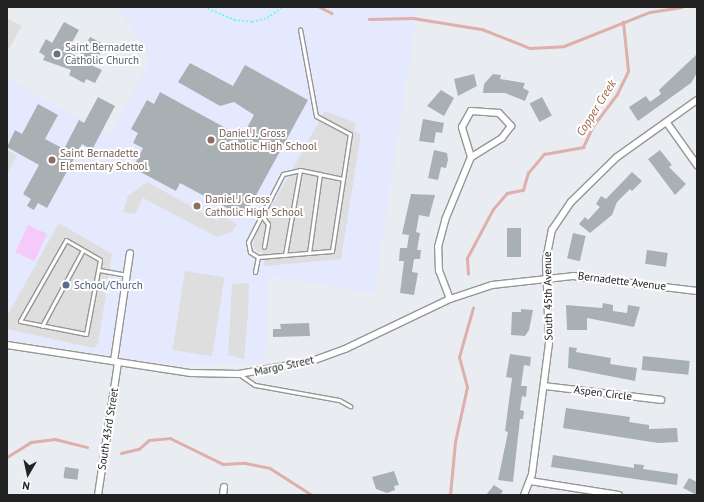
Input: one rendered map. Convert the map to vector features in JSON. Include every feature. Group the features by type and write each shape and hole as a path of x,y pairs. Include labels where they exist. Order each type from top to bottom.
{"street":[{"name":"South 45th Avenue","path":"524,495 530,481 550,343 546,276 547,244 552,230 571,202 617,157 667,123 697,100"},
{"path":"450,299 440,271 438,247 444,220 471,157 502,138 511,126 510,120 499,113 471,111 462,127 471,157"},
{"path":"667,123 697,165"},
{"name":"South 43rd Street","path":"98,495 130,253"},
{"name":"Bernadette Avenue","path":"546,276 595,277 697,291"},
{"name":"Margo Street","path":"7,346 191,373 239,374 305,363 345,350 450,299 492,285 546,276"},
{"name":"Aspen Circle","path":"544,386 661,400"},
{"path":"530,481 600,494 619,495"},
{"path":"223,495 224,487"}],"lane":[{"path":"300,29 316,116 350,134 332,251 258,257 250,252 248,242 283,174 300,170 342,179"},
{"path":"285,255 300,170"},
{"path":"310,253 320,174"},
{"path":"262,216 268,224 264,247"},
{"path":"66,240 100,260 99,270 86,334 20,321 66,240"},
{"path":"42,326 83,250"},
{"path":"255,272 258,257"},
{"path":"99,270 126,275"},
{"path":"239,374 255,385 339,400 350,406"}],"path":[{"path":"204,7 234,20 252,22 268,18 283,7"}],"shaded area":[{"name":"Daniel J Gross Catholic High School","path":"112,7 418,7 374,293 269,277 265,363 181,366 7,339 7,78 110,135 151,59 125,19"},
{"path":"7,18 22,26 7,52"},
{"path":"325,111 356,123 354,131 361,134 341,259 264,266 263,252 257,252 253,246 255,236"},
{"path":"7,150 17,155 7,174"},
{"path":"147,182 218,221 221,215 237,224 232,232 217,237 143,198 135,214 123,212 128,196"},
{"name":"School/Church","path":"59,223 112,254 98,344 94,348 7,329 7,316"},
{"path":"28,225 47,234 34,261 15,252"},
{"path":"185,271 225,277 212,356 172,350"},
{"path":"249,283 244,359 228,355 232,284"}],"building":[{"name":"Saint Bernadette Catholic Church","path":"64,22 79,30 67,51 78,57 90,37 105,45 93,66 102,70 95,83 86,79 84,83 69,75 71,70 43,60 45,56 39,52 46,39 52,43"},
{"path":"697,54 697,73 691,83 638,121 629,107 646,96 650,102 661,94 659,90"},
{"name":"Daniel J. Gross Catholic High School","path":"190,63 233,86 245,65 308,100 244,217 180,183 176,191 133,168 143,148 133,143 138,133 131,129 147,100 154,104 160,92 242,137 254,115 234,102 220,106 178,82"},
{"path":"474,74 477,86 458,96 454,79"},
{"path":"493,74 501,75 500,79 525,83 523,88 529,91 525,101 505,93 483,93 484,84"},
{"path":"441,90 454,98 444,116 427,106"},
{"name":"Saint Bernadette Elementary School","path":"98,97 115,106 92,150 82,144 47,208 38,203 34,210 27,206 31,199 23,194 39,165 7,147 15,130 22,134 38,104 58,115 45,139 64,149 79,120 84,123"},
{"path":"542,97 552,116 539,122 530,104"},
{"path":"423,119 444,123 442,133 436,132 434,143 419,141"},
{"path":"434,150 447,153 448,160 446,168 441,167 438,180 428,178"},
{"path":"660,150 672,165 669,167 686,184 675,195 648,159"},
{"path":"632,172 642,181 632,191 630,189 617,202 612,215 590,233 579,224 585,217 588,220 600,207 596,204 601,196 606,199"},
{"path":"411,194 435,195 429,217 419,215 416,232 420,233 417,250 421,250 420,259 414,259 412,272 418,273 414,295 400,293 404,261 399,261 400,248 407,248 409,235 402,234"},
{"path":"507,228 521,228 521,257 507,257"},
{"path":"573,233 586,236 580,261 567,258"},
{"path":"647,250 668,253 666,267 645,264"},
{"path":"603,303 613,305 613,311 627,313 628,305 640,307 634,327 587,318 587,330 567,330 566,305 602,308"},
{"path":"521,309 533,310 529,330 525,336 511,335 512,312 521,312"},
{"path":"309,323 310,336 273,337 273,329 281,329 280,324"},
{"path":"569,347 577,348 576,352 611,358 610,364 637,368 635,381 568,368"},
{"path":"510,354 531,357 530,366 524,365 521,386 527,386 526,397 522,396 520,410 524,411 523,419 520,419 513,482 498,480 508,432 505,431 512,378 506,377"},
{"path":"643,356 690,361 688,375 642,370"},
{"path":"566,408 630,417 629,422 649,425 649,429 677,428 678,442 658,443 563,428"},
{"path":"553,455 634,468 634,464 644,465 643,469 678,474 677,485 551,467"},
{"path":"65,467 79,469 77,480 63,478"},
{"path":"394,471 399,485 394,486 395,490 387,493 376,489 372,477"},
{"path":"689,478 697,482 697,495 683,488"},
{"path":"494,485 503,491 500,495 486,495"}],"waterway":[{"path":"320,7 332,13"},
{"path":"369,19 413,18 482,29 530,48 564,46 650,12 682,7"},
{"name":"Copper Creek","path":"468,274 467,258 493,209 507,193 523,190 528,173 544,154 583,147 593,126 617,94 628,71 623,22"},
{"name":"Copper Creek","path":"450,495 455,442 467,387 459,357 473,308"},
{"path":"121,453 139,449 149,440 170,438 223,464 245,463 270,468 312,495"},
{"path":"7,457 31,442 55,439 87,447"}],"place":[{"name":"Saint Bernadette Catholic Church","path":"57,54"},
{"name":"Daniel J. Gross Catholic High School","path":"211,140"},
{"name":"Saint Bernadette Elementary School","path":"52,160"},
{"name":"Daniel J Gross Catholic High School","path":"197,206"},
{"name":"School/Church","path":"66,285"}]}
